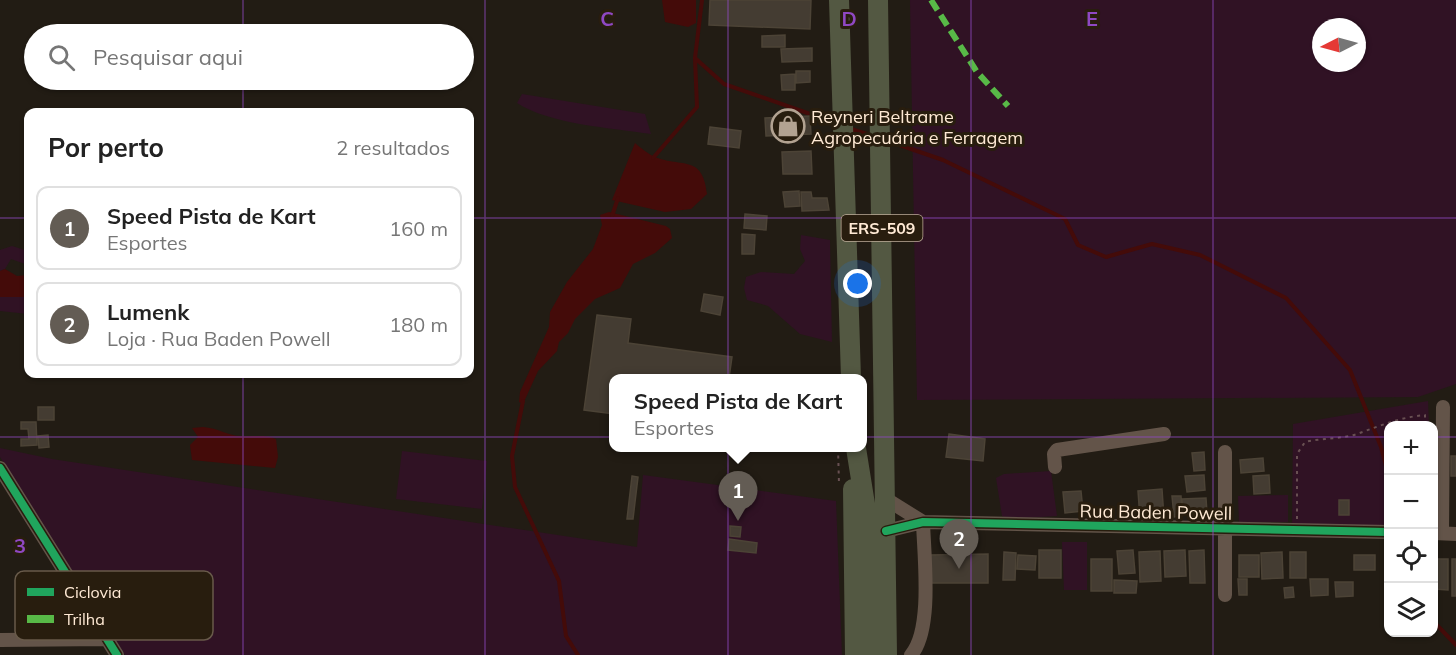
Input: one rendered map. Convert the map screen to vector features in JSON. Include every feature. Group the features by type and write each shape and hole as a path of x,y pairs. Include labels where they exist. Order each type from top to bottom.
{"highway":[{"name":"ERS-509","path":"839,0 851,374"},
{"name":"ERS-509","path":"878,0 887,655"},
{"path":"854,452 855,655"},
{"path":"855,452 868,523 871,655"}],"street":[{"path":"1443,407 1444,533"},
{"path":"1055,467 1054,454 1057,450 1164,434"},
{"path":"1225,452 1225,595"},
{"path":"0,468 64,571"},
{"path":"886,499 923,522 924,628 919,646 911,655"},
{"name":"Rua Baden Powell","path":"886,531 923,522 1384,532"},
{"path":"0,640 15,640"},
{"path":"108,640 117,655"}],"path":[{"path":"1390,421 1425,415 1425,421"},
{"path":"1299,522 1296,518 1297,454 1305,442 1355,434 1384,422"},
{"path":"837,452 839,490"}],"shaded area":[{"path":"662,0 696,0 696,23 688,27 665,22"},
{"path":"910,0 1456,0 1456,384 1418,397 917,400"},
{"path":"522,94 645,114 651,134 581,124 546,116 517,103"},
{"path":"635,143 655,157 696,168 705,181 707,194 691,209 665,212 612,200"},
{"path":"609,212 666,226 670,229 672,238 655,253 633,264 620,288 595,299 575,319 568,333 559,342 557,351 538,371 523,404 519,402 520,392 549,327 550,312 567,282 593,249 602,225 600,215"},
{"path":"801,235 830,240 832,342 800,334 768,306 747,300 744,288 746,277 761,272 794,274 805,261 800,249"},
{"path":"12,246 24,250 24,264 11,259 5,269 0,271 0,250"},
{"path":"5,269 17,276 24,275 24,297 0,297 0,271"},
{"path":"0,297 24,297 24,314 0,311"},
{"path":"1428,401 1429,421 1384,421 1384,525 1292,526 1293,424"},
{"path":"203,427 237,436 263,436 276,439 278,457 275,468 192,460 190,445 198,437 192,428"},
{"path":"0,448 52,459 637,547 643,475 836,501 842,655 125,655 116,640 213,640 213,571 72,571 0,457"},
{"path":"402,451 487,461 482,509 396,499"},
{"path":"1051,471 1057,516 1008,519 1002,516 996,478 1004,474"},
{"path":"1288,495 1288,522 1239,522 1238,496"},
{"path":"1062,542 1087,542 1087,590 1064,590"}],"building":[{"path":"710,0 811,0 810,29 709,25"},
{"path":"785,35 785,47 762,47 762,36"},
{"path":"812,48 812,61 782,62 781,49"},
{"path":"796,71 810,71 810,82 796,83"},
{"path":"795,74 795,90 782,90 781,75"},
{"name":"Reyneri Beltrame Agropecuária e Ferragem","path":"810,116 811,134 766,136 765,118"},
{"path":"710,127 741,131 739,148 708,144"},
{"path":"811,151 812,174 783,174 782,152"},
{"path":"799,191 800,206 785,207 783,192"},
{"path":"801,192 811,192 812,198 827,198 829,210 802,211"},
{"path":"745,214 767,216 766,230 744,228"},
{"path":"742,234 755,235 754,254 742,254"},
{"path":"704,294 723,297 720,315 701,311"},
{"path":"597,315 631,319 628,343 732,357 730,374 609,374 609,413 584,410"},
{"path":"38,407 54,407 54,420 38,420"},
{"path":"21,422 36,422 37,445 21,446 21,439 29,439 28,429 21,429"},
{"path":"949,434 985,439 983,461 946,457"},
{"path":"48,435 49,447 39,448 38,436"},
{"path":"1204,452 1205,470 1194,471 1192,453"},
{"path":"1451,456 1456,456 1456,476 1451,476"},
{"path":"1263,458 1264,471 1241,473 1240,460"},
{"path":"1204,475 1205,490 1187,492 1185,476"},
{"path":"1269,475 1270,493 1254,494 1253,476"},
{"path":"632,476 638,477 633,519 627,519"},
{"path":"735,486 744,487 743,498 734,497"},
{"path":"1162,489 1164,518 1140,519 1138,491"},
{"path":"1081,491 1083,511 1065,513 1063,492"},
{"path":"1172,496 1181,496 1182,516 1174,517"},
{"path":"1206,498 1207,513 1183,514 1182,499"},
{"path":"1339,500 1349,500 1349,515 1339,515"},
{"path":"730,526 741,527 740,537 730,536"},
{"path":"729,539 757,543 756,553 728,550"},
{"path":"1039,550 1061,550 1061,578 1039,578"},
{"path":"1133,550 1135,573 1119,574 1117,551"},
{"path":"1185,550 1186,576 1165,577 1164,551"},
{"path":"1204,550 1205,583 1190,583 1189,551"},
{"path":"1160,551 1161,581 1140,582 1139,552"},
{"path":"1004,552 1016,553 1015,580 1003,580"},
{"path":"1282,552 1283,578 1262,579 1261,553"},
{"path":"1290,552 1306,552 1306,578 1290,578"},
{"path":"988,554 988,583 930,583 930,555"},
{"path":"1018,555 1036,556 1035,570 1017,569"},
{"path":"1239,555 1259,555 1259,577 1239,577"},
{"path":"1354,555 1375,555 1375,570 1354,570"},
{"path":"1091,559 1112,559 1112,591 1091,591"},
{"path":"1438,559 1448,559 1448,590 1438,589"},
{"path":"1452,559 1456,559 1456,596 1452,596"},
{"path":"1238,579 1247,579 1247,595 1239,595"},
{"path":"1310,579 1328,579 1328,595 1311,596"},
{"path":"1114,580 1137,581 1136,593 1114,593"},
{"path":"1335,582 1353,582 1353,596 1336,597"},
{"path":"1293,587 1294,597 1285,598 1284,588"}],"waterway":[{"path":"702,0 695,58 724,84 836,123"},
{"path":"653,158 697,107 695,58"},
{"path":"848,128 873,136"},
{"path":"885,140 943,160 1065,219 1078,245 1106,257 1152,244 1200,255 1286,298 1350,370 1384,458"},
{"path":"612,216 618,198"},
{"path":"523,401 512,456 515,487 559,581 566,636 578,655"},
{"path":"1438,626 1456,645"}],"marked path":[{"path":"931,0 977,72 1008,106"}],"cycle path":[{"path":"0,468 64,571"},
{"path":"886,531 923,522 1384,532"},
{"path":"108,640 117,655"}],"place":[{"name":"Reyneri Beltrame Agropecuária e Ferragem","path":"788,126"},
{"name":"Speed Pista de Kart","path":"738,521"},
{"name":"Lumenk","path":"959,569"}]}
